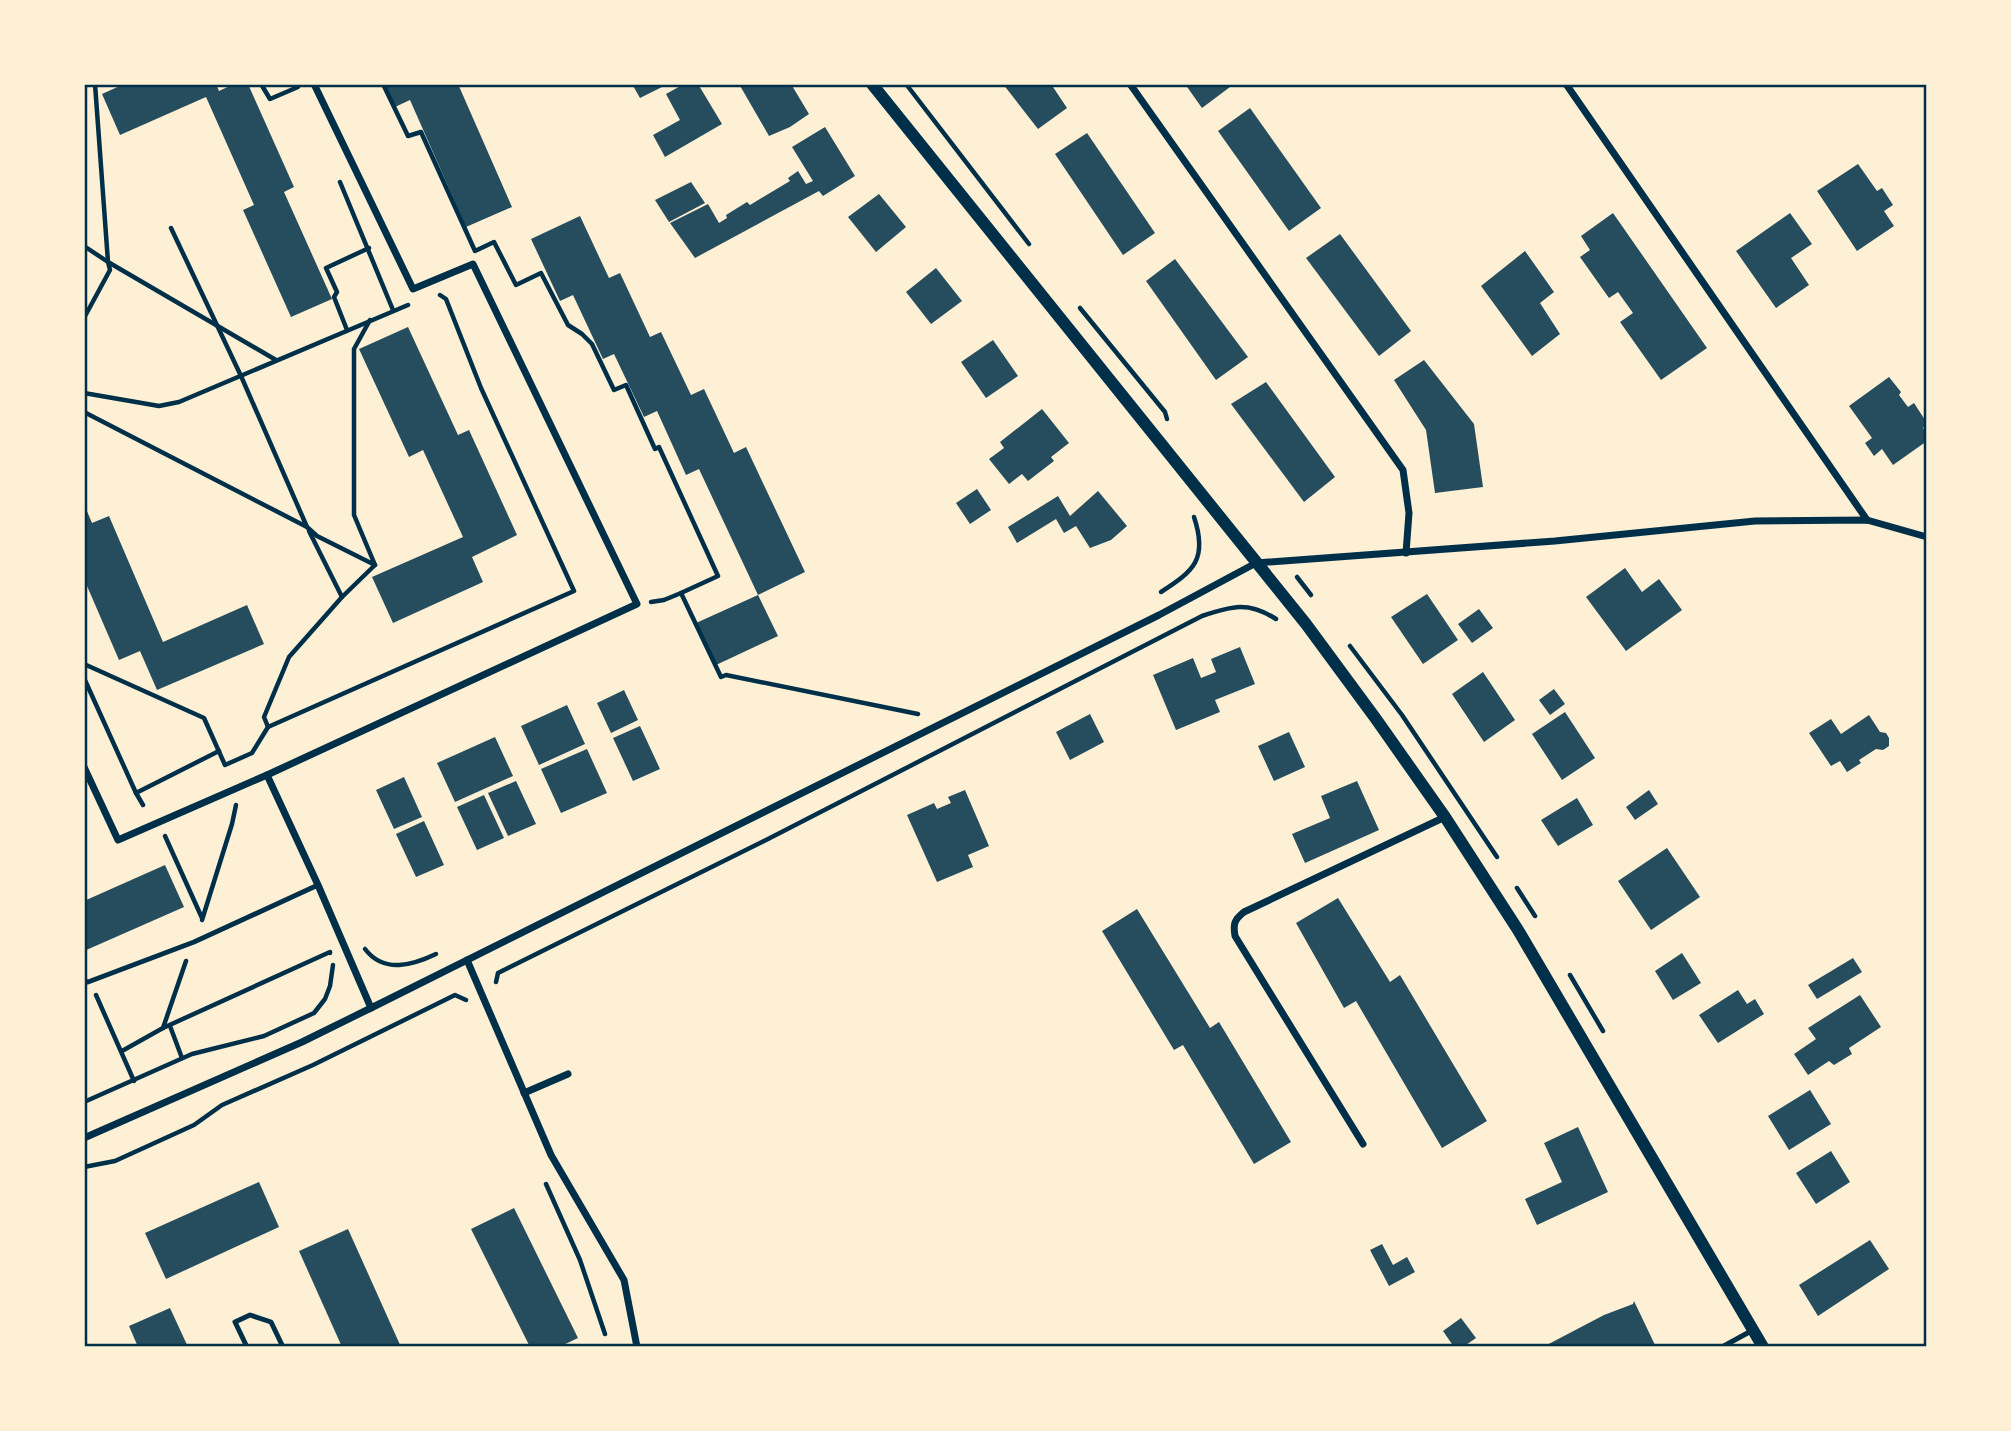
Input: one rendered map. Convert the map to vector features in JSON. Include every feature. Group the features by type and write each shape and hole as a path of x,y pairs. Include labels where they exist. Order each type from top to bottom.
{"street":[{"path":"84,767 118,840 267,775 636,604 474,264 413,289 314,84"},
{"path":"872,84 1306,624 1376,719 1518,930 1763,1347"},
{"path":"1130,84 1403,470 1409,513 1406,553"},
{"path":"1566,84 1867,520"},
{"path":"84,1138 302,1042 1159,615 1256,563 1406,553 1755,522 1867,520 1927,537"},
{"path":"267,775 371,1008"},
{"path":"1363,1144 1235,936 1233,925 1235,919 1244,912 1444,817"},
{"path":"467,960 551,1155 624,1280 637,1347"},
{"path":"524,1093 568,1074"}],"lane":[{"path":"84,981 88,982 194,942 318,885"},
{"path":"247,1347 235,1322 250,1315 271,1322 283,1347"},
{"path":"1722,1347 1753,1331"}],"path":[{"path":"84,317 110,270 95,84"},
{"path":"261,84 270,99 299,87"},
{"path":"383,84 408,136 421,132 475,251 494,242 516,285 541,273 568,325 592,344 614,390 626,385 655,449 659,447 718,576 664,600 636,604"},
{"path":"906,84 1036,253"},
{"path":"171,228 241,376 307,527 342,597"},
{"path":"84,246 276,360"},
{"path":"347,330 334,297 337,292 326,268 369,248 393,310"},
{"path":"84,664 204,718 225,765 252,753 268,727 574,591 481,388 446,299 442,295 433,295"},
{"path":"1074,300 1165,412 1168,423"},
{"path":"84,393 159,406 178,402 413,303"},
{"path":"370,320 354,349 354,515 375,565"},
{"path":"84,412 375,565"},
{"path":"1159,593 1186,576 1195,564 1200,538 1192,510"},
{"path":"268,727 264,717 289,657 342,597 375,565"},
{"path":"681,593 721,677 726,675 918,714"},
{"path":"499,992 496,981 498,973 768,839 1202,616 1224,608 1242,606 1255,608 1285,627"},
{"path":"84,678 143,805"},
{"path":"136,793 219,751"},
{"path":"165,835 202,918 232,824 237,798"},
{"path":"199,928 211,922"},
{"path":"363,946 381,962 400,967 439,952"},
{"path":"84,1102 182,1059 264,1036 314,1013 325,999 330,986 333,961 330,952 163,1028 122,1051"},
{"path":"163,1028 187,957"},
{"path":"95,994 134,1081"},
{"path":"84,1167 115,1161 194,1125 222,1105 313,1066 455,995 466,1000 470,1008"},
{"path":"170,1026 182,1059"}],"building":[{"path":"124,84 216,84 219,91 234,84 248,84 294,187 284,192 332,299 291,317 243,210 254,205 206,97 120,135 102,94"},
{"path":"385,84 458,84 512,207 466,227 410,100 395,107"},
{"path":"632,84 668,84 640,98"},
{"path":"684,84 698,84 722,124 665,157 653,135 680,120 666,94"},
{"path":"739,84 791,84 809,114 790,127 769,136"},
{"path":"1003,84 1051,84 1067,108 1038,129"},
{"path":"1185,84 1234,84 1202,108"},
{"path":"1250,108 1321,208 1289,231 1218,131"},
{"path":"825,127 855,176 823,196 819,191 695,258 670,223 708,204 719,223 727,218 726,215 747,202 750,205 790,181 788,178 798,171 806,184 813,181 792,147"},
{"path":"1087,133 1155,233 1123,255 1055,154"},
{"path":"1858,164 1877,191 1882,188 1893,205 1884,211 1894,226 1857,251 1817,191"},
{"path":"691,182 705,203 669,222 655,200"},
{"path":"879,194 906,227 876,252 848,217"},
{"path":"1613,213 1707,348 1661,380 1620,322 1633,313 1618,292 1609,298 1580,257 1590,250 1581,236"},
{"path":"1790,213 1812,244 1791,258 1809,285 1776,308 1736,251"},
{"path":"580,216 609,278 620,273 650,337 661,332 691,395 704,389 734,453 746,447 805,572 758,595 699,469 686,475 657,411 644,417 614,354 603,359 573,295 560,301 531,239"},
{"path":"1340,234 1411,331 1379,356 1306,258"},
{"path":"1525,251 1554,292 1540,303 1560,334 1532,356 1481,286"},
{"path":"1175,259 1248,357 1216,380 1146,281"},
{"path":"936,268 962,301 931,324 906,292"},
{"path":"408,327 458,435 469,430 517,535 472,557 483,582 393,623 372,577 463,537 423,450 409,457 359,349"},
{"path":"993,340 1018,376 986,398 961,362"},
{"path":"1424,360 1474,424 1483,487 1435,493 1426,430 1394,380"},
{"path":"1889,377 1901,392 1899,395 1908,407 1914,403 1927,423 1923,428 1927,433 1927,441 1893,465 1882,449 1874,456 1865,443 1872,438 1849,406"},
{"path":"1266,382 1335,477 1304,502 1231,404"},
{"path":"1042,409 1069,443 1051,457 1054,461 1028,481 1022,474 1009,484 989,459 1004,448 1000,442"},
{"path":"977,489 991,510 970,524 956,503"},
{"path":"1098,491 1127,526 1111,540 1090,548 1076,526 1064,533 1056,519 1017,543 1008,527 1058,496 1070,516"},
{"path":"84,504 92,523 109,516 163,642 247,605 264,644 157,690 140,651 119,660 84,579"},
{"path":"1625,568 1642,592 1659,579 1682,610 1626,651 1586,597"},
{"path":"1427,594 1458,640 1423,664 1391,617"},
{"path":"758,595 778,636 716,665 696,623"},
{"path":"1479,609 1493,628 1472,643 1458,624"},
{"path":"1240,647 1255,684 1215,700 1220,712 1176,730 1153,675 1193,658 1201,678 1216,672 1211,659"},
{"path":"1483,672 1515,720 1484,742 1452,694"},
{"path":"1554,689 1565,704 1550,715 1539,700"},
{"path":"624,690 638,720 611,733 597,703"},
{"path":"567,705 585,744 539,765 521,726"},
{"path":"1565,712 1595,758 1562,780 1532,734"},
{"path":"1090,714 1104,742 1070,760 1056,732"},
{"path":"1869,715 1880,732 1886,733 1889,746 1883,750 1876,749 1847,772 1840,761 1831,766 1809,733 1831,719 1841,734"},
{"path":"640,726 660,769 633,781 613,738"},
{"path":"1289,732 1305,767 1274,781 1258,746"},
{"path":"495,737 513,776 455,802 437,763"},
{"path":"587,749 607,793 561,813 541,769"},
{"path":"404,777 422,817 394,829 376,790"},
{"path":"516,781 536,824 508,836 488,793"},
{"path":"1357,781 1379,830 1305,863 1292,834 1330,818 1321,796"},
{"path":"965,790 989,846 968,855 973,867 937,882 907,815 934,803 937,809 951,803 948,797"},
{"path":"1649,790 1658,804 1635,820 1626,807"},
{"path":"484,795 504,838 477,850 457,807"},
{"path":"1577,798 1593,825 1558,846 1541,820"},
{"path":"424,821 444,865 416,877 396,834"},
{"path":"1667,848 1700,897 1651,930 1618,881"},
{"path":"165,865 184,907 84,951 84,901"},
{"path":"1338,898 1390,982 1400,975 1487,1121 1442,1148 1356,1001 1344,1008 1296,923"},
{"path":"1137,909 1210,1028 1219,1022 1291,1142 1254,1164 1183,1045 1174,1050 1102,931"},
{"path":"1682,953 1701,983 1673,1000 1655,971"},
{"path":"1853,958 1862,972 1817,999 1808,985"},
{"path":"1738,990 1747,1004 1755,999 1764,1014 1718,1043 1699,1015"},
{"path":"1860,995 1881,1027 1849,1048 1852,1054 1834,1065 1829,1061 1808,1075 1794,1054 1816,1039 1808,1028"},
{"path":"1810,1090 1831,1124 1789,1150 1768,1116"},
{"path":"1578,1127 1608,1192 1537,1225 1525,1199 1562,1182 1544,1143"},
{"path":"1831,1151 1850,1182 1816,1204 1796,1173"},
{"path":"259,1182 279,1227 166,1279 145,1233"},
{"path":"514,1208 578,1338 559,1347 530,1347 471,1229"},
{"path":"348,1229 401,1347 342,1347 299,1251"},
{"path":"1870,1240 1889,1269 1818,1316 1799,1285"},
{"path":"1382,1244 1393,1265 1407,1257 1415,1272 1389,1286 1370,1250"},
{"path":"1634,1301 1655,1345 1543,1347 1604,1315 1633,1304"},
{"path":"170,1308 188,1347 138,1347 129,1326"},
{"path":"1461,1318 1476,1338 1463,1347 1454,1347 1443,1331"}]}
